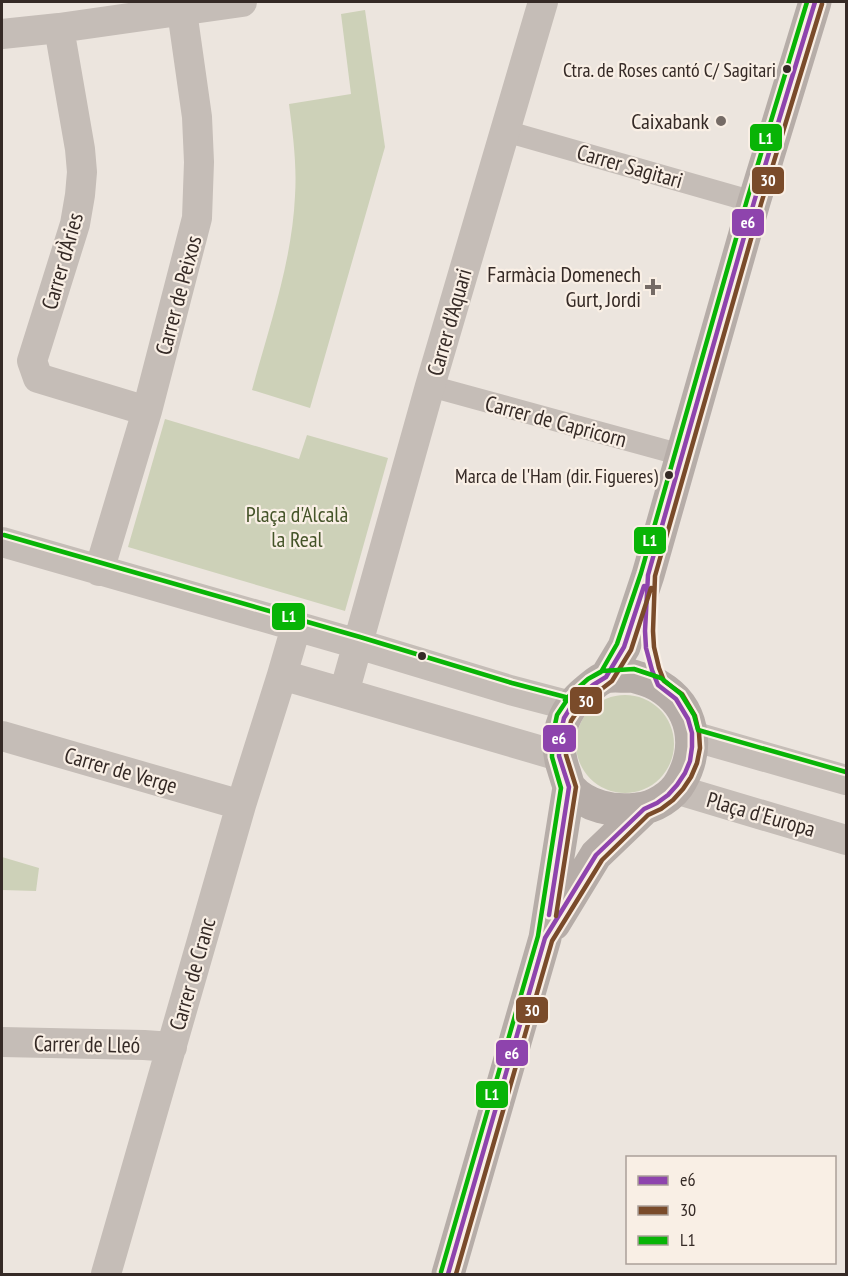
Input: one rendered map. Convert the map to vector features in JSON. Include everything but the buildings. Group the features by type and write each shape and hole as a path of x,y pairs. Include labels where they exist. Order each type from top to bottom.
{"main road":[{"path":"448,1275 545,938 569,787 559,756 559,740 564,718 576,699 606,677 624,647 648,575 754,202 815,2"},
{"path":"648,575 644,629 647,652 658,685"},
{"path":"569,787 584,800 603,808 622,811 644,809 664,799 675,789 690,762 692,736 687,718 676,699 658,685 633,676 606,677"},
{"path":"545,938 596,855 644,809"}],"street":[{"path":"2,34 242,2"},
{"name":"Carrer d'Aquari","path":"344,693 430,386 543,2"},
{"name":"Carrer de Peixos","path":"99,571 147,411 197,218 200,162 197,117 182,11"},
{"name":"Carrer d'Àries","path":"59,28 82,172 75,224 32,361 38,378 147,411"},
{"name":"Carrer Sagitari","path":"505,131 754,202"},
{"name":"Carrer de Capricorn","path":"430,386 682,456"},
{"path":"2,542 358,644 498,687 571,706"},
{"name":"Carrer de Cranc","path":"106,1275 241,805 296,627"},
{"path":"282,675 559,756"},
{"name":"Carrer de Verge","path":"2,736 241,805"},
{"path":"692,736 846,780"},
{"name":"Plaça d'Europa","path":"675,789 846,840"},
{"name":"Carrer de Lleó","path":"2,1042 172,1047"}],"green space":[{"path":"365,10 385,147 310,408 252,390 285,270 293,221 295,173 289,104 351,94 341,14"},
{"name":"Plaça d'Alcalà la Real","path":"165,419 299,459 307,435 388,458 345,611 128,547"},
{"path":"625,695 635,696 652,703 666,717 673,734 673,754 666,771 652,785 635,792 625,793 615,792 598,785 584,771 577,754 576,744 577,734 584,717 598,703 615,696"},
{"path":"2,857 39,868 36,891 2,890"}],"transit line":[{"name":"L1","path":"565,700 588,679 601,672 617,644 641,573 747,200 807,2"},
{"name":"e6","path":"448,1274 545,938 596,855 644,809 668,795 685,773 690,761 692,733 688,719 676,699 658,685 646,648 648,575 754,202 815,2"},
{"name":"30","path":"456,1274 552,941 602,860 648,815 673,800 691,777 697,763 700,748 695,716 682,694 664,681 654,647 655,576 761,204 822,4"},
{"name":"L1","path":"4,535 573,699"},
{"name":"e6","path":"549,915 569,787 559,756 559,740 564,718 576,699 606,677 624,647 644,586"},
{"name":"30","path":"556,916 576,787 566,755 566,741 571,721 582,704 612,681 631,650 651,588"},
{"name":"L1","path":"441,1272 538,936 561,788 552,757 552,739 557,715 571,694 588,679 602,671 634,669 661,678 681,694 694,715 698,730 846,772"}],"place":[{"name":"Ctra. de Roses cantó C/ Sagitari","path":"787,69"},
{"name":"Caixabank","path":"721,121"},
{"name":"Farmàcia Domenech Gurt, Jordi","path":"653,287"},
{"name":"Marca de l'Ham (dir. Figueres)","path":"669,475"}]}
